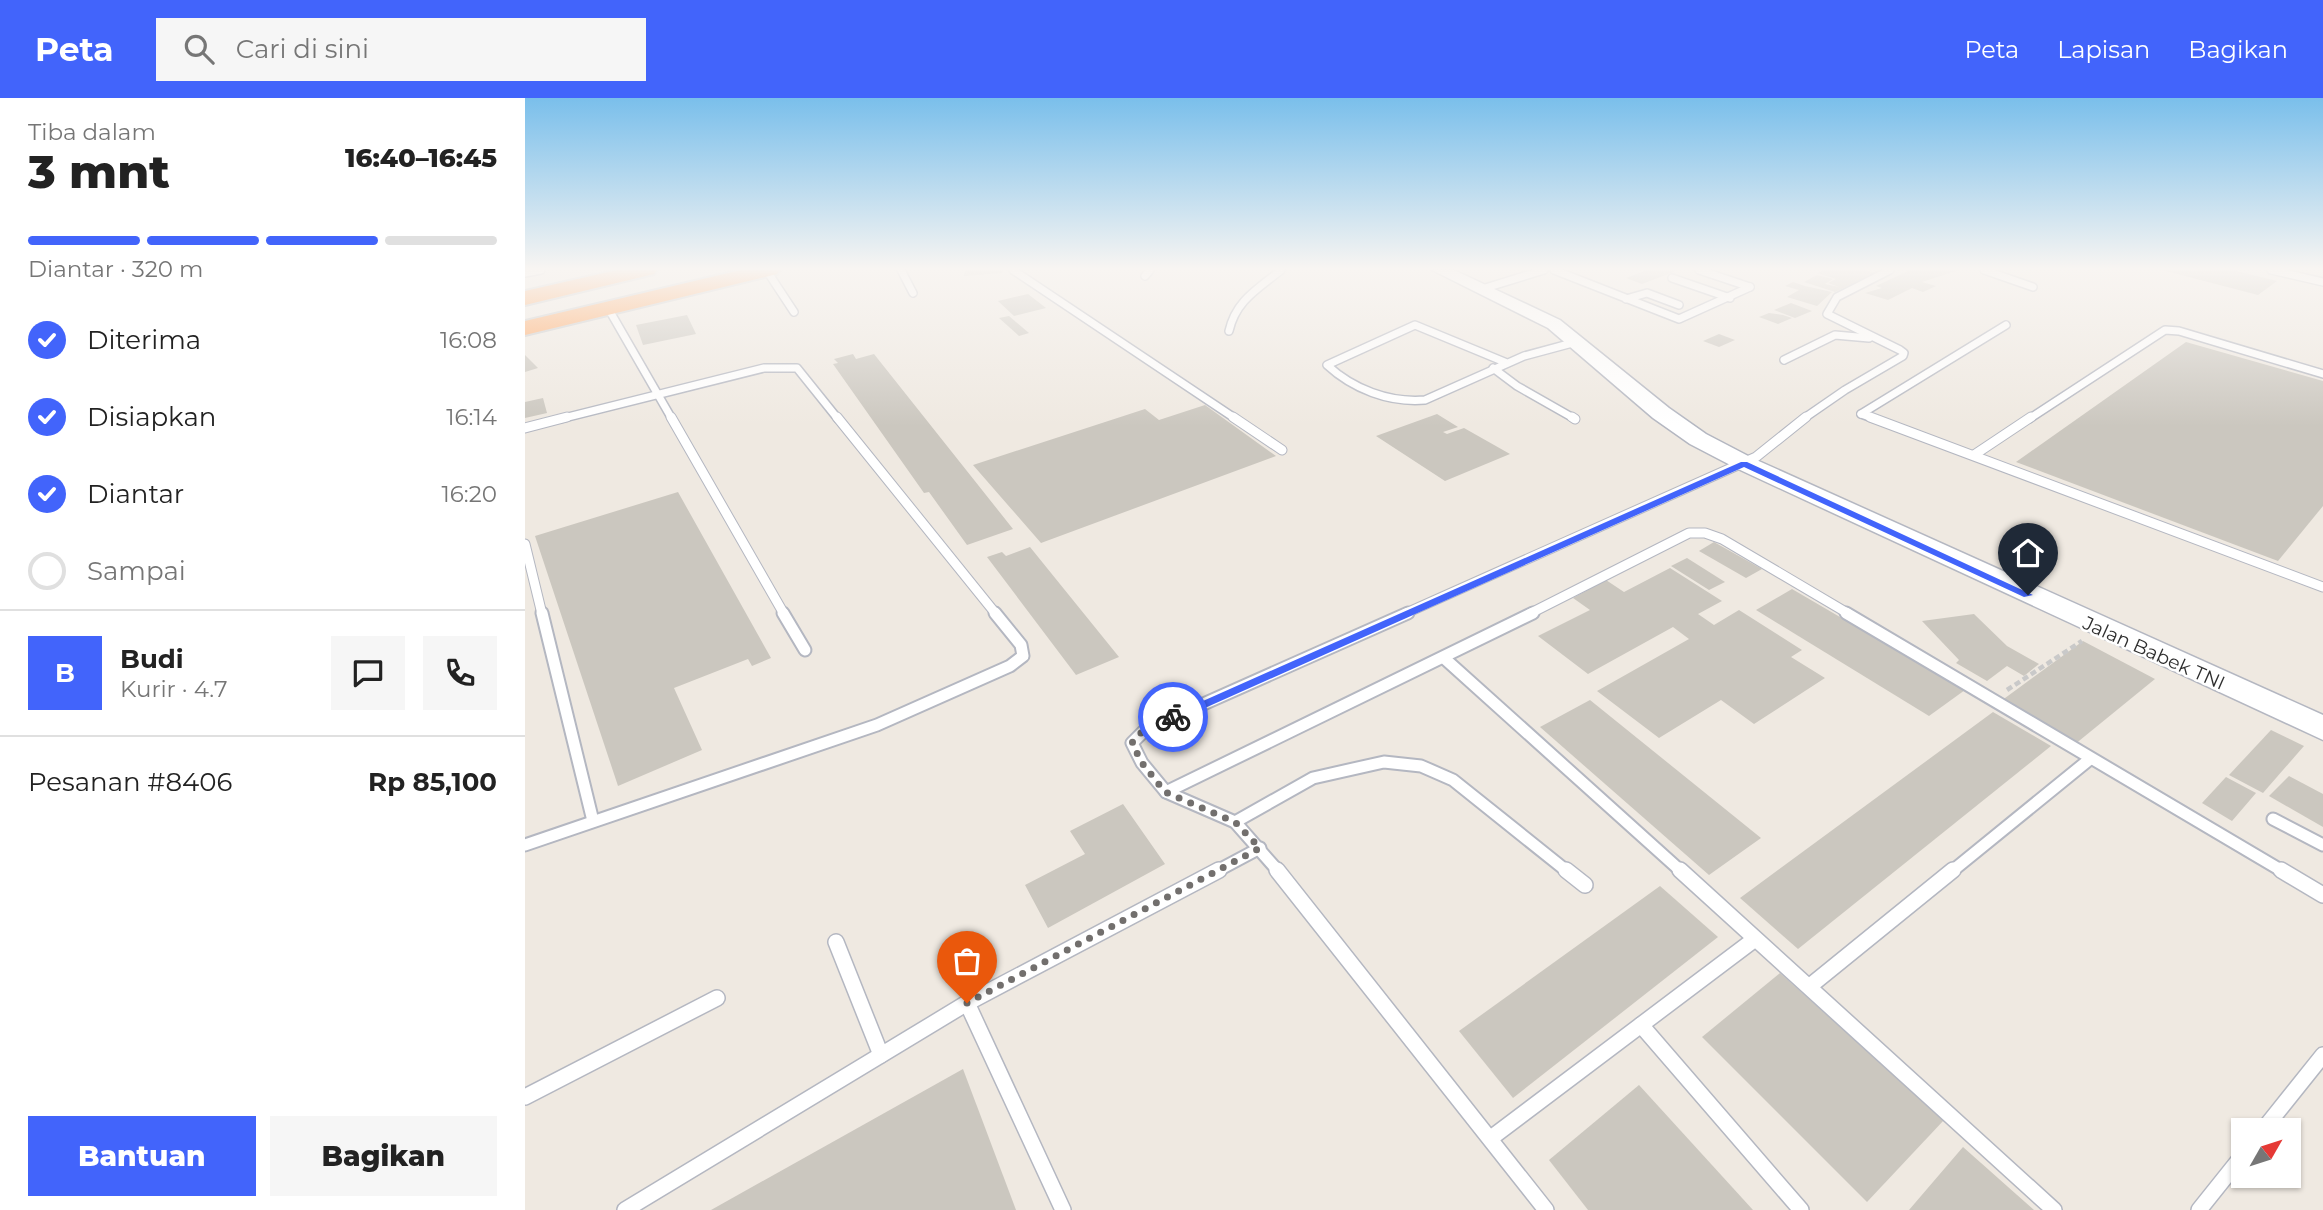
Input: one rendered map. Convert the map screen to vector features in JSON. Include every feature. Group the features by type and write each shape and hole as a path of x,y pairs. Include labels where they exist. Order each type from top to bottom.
{"highway":[{"path":"525,328 550,322"}],"street":[{"name":"Jalan Babek TNI","path":"1550,322 1661,413 1699,439 1744,463 2323,728"}],"lane":[{"path":"616,322 805,650"},
{"path":"1091,322 1282,450"},
{"path":"1229,331 1230,322"},
{"path":"1546,1210 1260,848 1235,822 1165,792 1142,763 1132,743 1145,730 1744,463 1845,390 1903,356 1904,353 1843,322"},
{"path":"2006,325 1861,414 2323,587"},
{"path":"1507,363 1447,336 1415,326 1327,365 1378,396 1414,402 1425,400 1493,368 1576,342"},
{"path":"1974,456 2165,330 2179,331 2323,374"},
{"path":"1784,360 1835,335 1879,339"},
{"path":"525,428 764,368 797,368 1021,645 1023,656 1010,666 877,725 525,845"},
{"path":"1493,368 1517,386 1575,419"},
{"path":"1165,792 1444,658 1689,533 1705,533 1723,539 2323,895"},
{"path":"525,544 593,821"},
{"path":"1444,658 1810,986 2054,1210"},
{"path":"1810,986 2090,759"},
{"path":"1235,822 1313,778 1384,762 1421,766 1453,780 1585,885"},
{"path":"2273,819 2323,845"},
{"path":"625,1210 967,1003 1260,848"},
{"path":"1491,1138 1755,939"},
{"path":"836,942 881,1055"},
{"path":"525,1097 716,998"},
{"path":"967,1003 1063,1210"},
{"path":"1641,1025 1801,1210"},
{"path":"2273,1118 2323,1055"},
{"path":"2199,1210 2231,1170"}],"path":[{"path":"2004,693 2084,640"}],"building":[{"path":"652,322 690,322 696,334 643,345 636,325"},
{"path":"1003,322 1016,322 1029,333 1019,336"},
{"path":"1719,334 1735,340 1719,347 1703,341"},
{"path":"2186,342 2323,381 2323,506 2278,561 2016,462"},
{"path":"853,354 856,359 874,354 1013,529 967,545 929,492 924,493 833,364 838,363 834,359"},
{"path":"525,355 538,368 525,372"},
{"path":"543,398 547,413 525,418 525,402"},
{"path":"1205,405 1276,456 1041,543 973,465 1145,409 1159,420"},
{"path":"1437,414 1458,427 1443,432 1447,434 1464,428 1510,454 1445,481 1376,436"},
{"path":"678,492 771,658 752,666 748,659 674,688 702,750 618,786 535,536"},
{"path":"1714,542 1762,569 1746,578 1699,551"},
{"path":"1030,547 1119,657 1076,675 987,557 1002,552 1006,556"},
{"path":"1687,558 1725,582 1709,590 1671,566"},
{"path":"1670,568 1722,601 1698,614 1714,625 1739,610 1802,650 1791,657 1825,678 1754,724 1721,700 1659,738 1597,691 1689,639 1673,627 1588,674 1538,636 1590,610 1573,598 1606,580 1624,592"},
{"path":"1792,589 1965,690 1929,716 1756,610"},
{"path":"1974,614 2007,646 2039,664 2024,676 2007,666 1987,681 1956,663 1959,660 1922,621"},
{"path":"2083,641 2155,679 2074,745 2001,701"},
{"path":"1590,700 1761,838 1709,875 1540,727"},
{"path":"1993,712 2051,746 1798,949 1740,898"},
{"path":"2271,730 2304,746 2263,793 2229,775"},
{"path":"2289,776 2323,794 2323,827 2269,796"},
{"path":"2226,777 2256,793 2232,821 2202,803"},
{"path":"1123,804 1165,864 1048,928 1025,885 1085,854 1070,831"},
{"path":"1660,886 1718,937 1513,1098 1459,1031"},
{"path":"1780,973 1944,1120 1867,1202 1702,1037"},
{"path":"963,1069 1016,1210 711,1210"},
{"path":"1639,1085 1753,1210 1588,1210 1549,1160"},
{"path":"1963,1147 2034,1210 1909,1210"}],"way so far":[{"path":"967,1003 1260,848 1235,822 1165,792 1142,763 1132,743 1135,738 1145,730 1173,717"}],"route":[{"path":"1173,717 1744,463 2028,595"}]}
